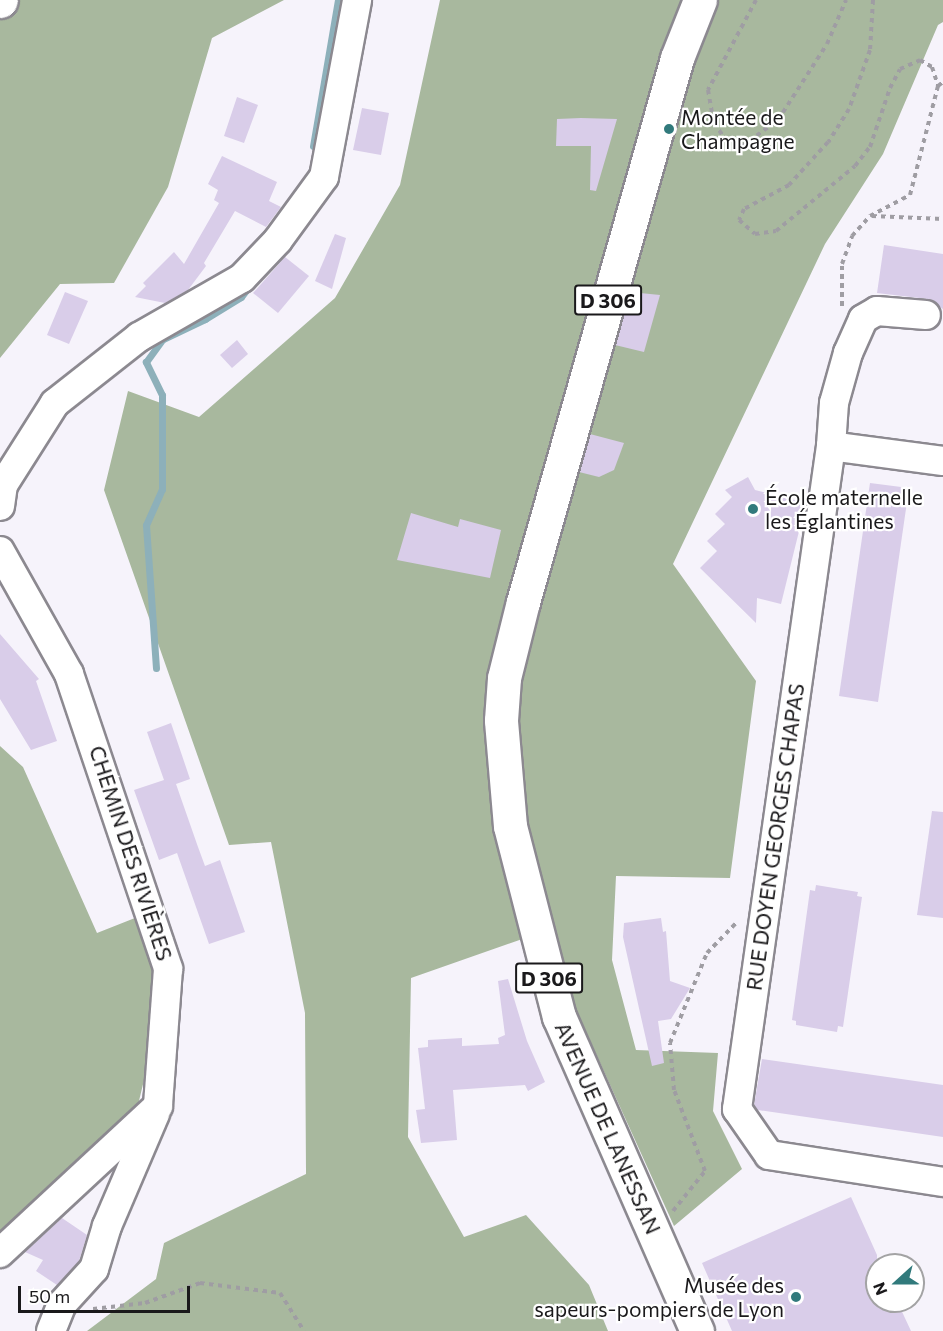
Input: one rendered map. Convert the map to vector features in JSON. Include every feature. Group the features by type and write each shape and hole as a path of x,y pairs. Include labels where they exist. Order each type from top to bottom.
{"main road":[{"name":"AVENUE DE LANESSAN","path":"697,1331 559,1017 510,826 501,720 504,678 523,602 677,58 700,0"}],"street":[{"path":"0,506 3,484 55,403 139,337 242,278 278,240 324,177 357,0"},
{"name":"RUE DOYEN GEORGES CHAPAS","path":"926,315 877,311 863,319 848,353 834,404 831,446 737,1109 769,1155 943,1182"},
{"path":"831,446 943,461"},
{"name":"CHEMIN DES RIVIÈRES","path":"0,551 69,674 168,969 158,1106 107,1226 94,1269 62,1304"},
{"path":"0,1253 158,1106"},
{"path":"51,1331 62,1304"}],"path":[{"path":"756,0 708,90 714,123 725,140 742,146 778,120 827,44 846,0"},
{"path":"873,0 870,50 849,109 828,142 789,185 744,209 739,220 755,234 776,231 855,166 870,147 890,88 900,69 920,60 932,67 938,86"},
{"path":"848,353 840,294 842,264 852,236 870,216 910,195 938,86 943,81"},
{"path":"870,216 943,219"},
{"path":"654,1234 705,1171 674,1090 670,1043 707,953 767,891"},
{"path":"62,1304 90,1309 145,1303 200,1283 279,1293 304,1331"}],"green space":[{"path":"0,0 284,0 212,38 168,187 114,283 60,284 0,358"},
{"path":"440,0 943,0 943,22 938,25 883,154 825,244 673,564 756,681 730,878 616,876 612,960 636,1050 718,1053 713,1111 742,1169 674,1226 577,1012 551,929 411,978 408,1137 464,1237 526,1215 589,1285 608,1331 87,1331 156,1279 164,1243 306,1174 305,1013 271,842 229,845 104,490 128,391 199,417 335,298 400,185"},
{"path":"0,746 23,767 97,933 140,916 158,976 152,1047 138,1105 90,1162 0,1243"}],"building":[{"path":"237,97 258,105 244,143 224,136"},
{"path":"362,108 389,113 381,155 353,150"},
{"path":"557,119 617,119 596,191 590,190 591,146 556,146"},
{"path":"222,156 277,182 269,201 281,207 266,227 235,211 204,263 206,266 188,290 165,303 135,297 146,286 143,283 174,252 184,264 219,203 214,200 218,190 208,184"},
{"path":"335,234 346,238 332,289 315,281"},
{"path":"884,245 943,254 943,309 928,299 877,293"},
{"path":"285,257 309,276 278,313 253,293"},
{"path":"65,292 88,301 69,344 47,335"},
{"path":"630,292 660,295 644,352 615,345"},
{"path":"237,340 248,354 232,368 220,355"},
{"path":"590,434 624,443 614,470 599,477 579,472"},
{"path":"748,477 755,490 806,503 781,604 757,598 756,623 700,568 717,551 707,541 725,524 715,514 732,497 725,490"},
{"path":"870,483 909,488 878,702 839,696"},
{"path":"411,513 458,527 460,519 501,530 490,578 397,560"},
{"path":"0,634 39,679 36,681 57,741 31,750 0,699"},
{"path":"171,723 190,779 176,784 198,847 205,866 220,860 245,932 209,944 177,853 159,860 134,790 164,780 147,732"},
{"path":"932,811 943,812 943,918 917,915"},
{"path":"816,885 858,892 857,896 862,897 843,1027 838,1026 837,1032 796,1025 796,1021 792,1020 810,890 815,891"},
{"path":"661,918 663,932 666,931 670,981 690,988 671,1019 658,1021 664,1063 652,1066 623,937 624,923"},
{"path":"508,979 527,1041 545,1082 528,1091 525,1085 453,1090 457,1140 421,1143 416,1110 425,1109 418,1048 428,1047 428,1040 462,1038 462,1046 499,1044 498,1038 505,1035 498,981"},
{"path":"762,1059 943,1085 943,1137 758,1110 754,1105"},
{"name":"Musée des sapeurs-pompiers de Lyon","path":"851,1197 876,1253 865,1253 865,1313 903,1313 911,1331 732,1331 702,1263"},
{"path":"62,1218 87,1235 79,1261 57,1285 36,1271 43,1260 25,1252"}],"waterway":[{"path":"313,146 338,0"},
{"path":"156,668 146,525 162,489 162,395 146,362 163,339 205,319 241,297 247,289"}],"place":[{"name":"Montée de Champagne","path":"669,129"},
{"name":"École maternelle les Églantines","path":"753,509"},
{"name":"Musée des sapeurs-pompiers de Lyon","path":"796,1297"}]}
